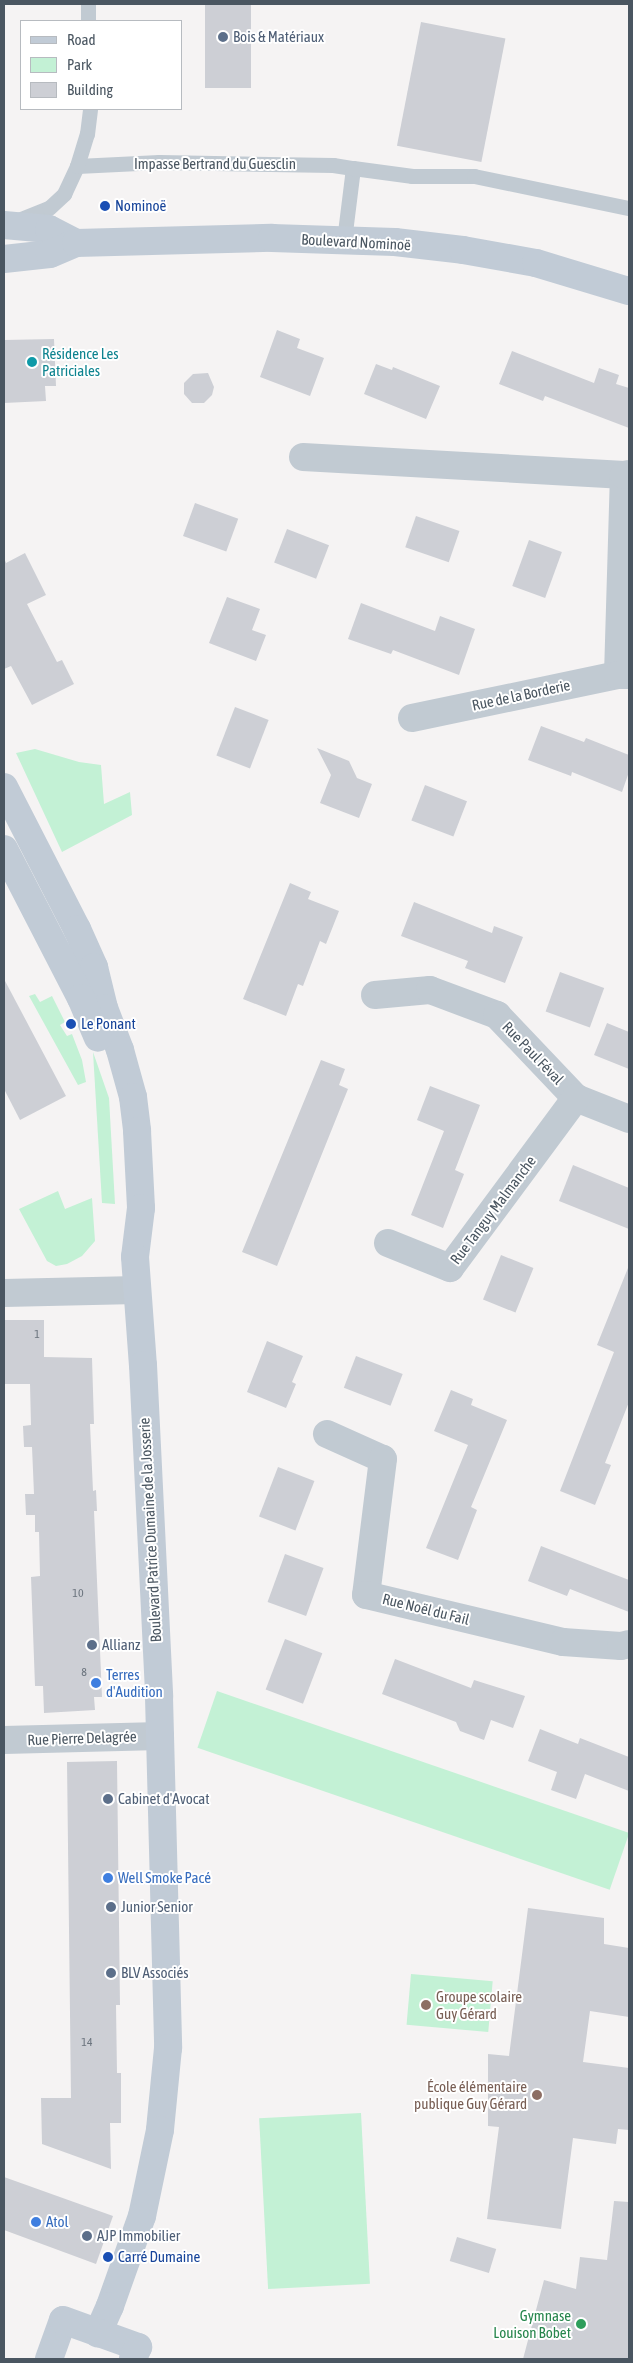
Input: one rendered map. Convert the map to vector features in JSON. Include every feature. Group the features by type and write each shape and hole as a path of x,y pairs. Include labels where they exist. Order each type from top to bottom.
{"street":[{"path":"4,224 49,229 76,243"},
{"name":"Boulevard Nominoë","path":"76,243 272,238 395,242 463,250 518,260 629,290"},
{"path":"4,259 50,254 76,243"},
{"path":"304,457 626,475 624,675"},
{"name":"Rue de la Borderie","path":"412,718 624,675"},
{"name":"Boulevard Patrice Dumaine de la Josserie","path":"4,787 77,929 94,967 104,1008 120,1050 134,1098 141,1208 135,1257 160,1736 168,2048 160,2130 142,2216 113,2298 98,2333"},
{"name":"Boulevard Patrice Dumaine de la Josserie","path":"4,849 80,998 104,1052 116,1103 124,1228 135,1257"},
{"name":"Rue Paul Féval","path":"374,995 430,990 497,1015 576,1098 629,1119"},
{"name":"Rue Tanguy Malmanche","path":"388,1243 450,1268 576,1098"},
{"path":"4,1293 137,1290"},
{"name":"Rue Noël du Fail","path":"327,1434 383,1459 366,1595 563,1642 626,1651"},
{"name":"Rue Pierre Delagrée","path":"4,1740 160,1736"},
{"path":"49,2359 63,2320 138,2347 134,2359"}],"lane":[{"path":"88,4 88,20"},
{"path":"4,224 27,218 49,208 64,194 77,166 87,134 90,110"},
{"name":"Impasse Bertrand du Guesclin","path":"77,166 158,162 333,165 412,176 474,176 629,208"},
{"path":"344,240 353,168"}],"green space":[{"path":"35,749 79,762 101,765 104,804 130,792 132,815 62,852 16,753"},
{"path":"35,994 40,1002 52,996 65,1022 60,1025 67,1036 72,1034 82,1060 86,1082 78,1085 29,996"},
{"path":"93,1052 109,1098 115,1204 102,1203"},
{"path":"58,1191 65,1209 92,1198 95,1241 82,1256 67,1264 56,1266 47,1261 19,1209"},
{"path":"217,1691 629,1833 610,1890 197,1748"},
{"path":"411,1974 493,1981 488,2032 407,2025"},
{"path":"361,2113 370,2284 268,2289 259,2118"}],"building":[{"path":"205,4 251,4 251,88 205,88"},
{"path":"421,22 505,38 481,162 397,146"},
{"path":"277,330 300,339 297,348 324,358 310,396 260,377"},
{"name":"Résidence Les Patriciales","path":"54,339 56,386 45,386 46,401 4,403 4,340"},
{"path":"512,351 594,383 599,368 619,375 616,384 629,388 629,428 545,396 543,401 499,384"},
{"path":"376,364 392,370 393,367 440,386 426,419 364,394"},
{"path":"208,373 214,387 212,395 204,403 192,403 184,394 184,383 193,374"},
{"path":"195,503 238,519 226,552 183,536"},
{"path":"416,516 459,531 449,562 405,547"},
{"path":"287,529 329,545 316,579 274,563"},
{"path":"529,540 562,552 545,598 512,586"},
{"path":"25,553 46,595 27,604 57,662 62,660 74,684 32,705 11,666 4,669 4,558 6,563"},
{"path":"227,597 260,609 252,630 266,635 256,661 209,643"},
{"path":"361,603 435,631 440,616 475,629 459,675 393,650 391,654 348,639"},
{"path":"235,707 269,720 250,768 216,756"},
{"path":"541,726 584,742 586,738 629,755 629,772 622,792 572,772 571,776 528,760"},
{"path":"317,748 349,761 357,778 372,784 359,818 320,803 331,775"},
{"path":"425,785 467,801 453,837 411,820"},
{"path":"290,883 311,892 308,899 339,911 326,944 320,941 303,986 298,984 286,1016 243,999"},
{"path":"414,902 492,933 494,926 523,937 505,983 465,968 468,961 401,936"},
{"path":"560,972 604,988 590,1028 546,1011"},
{"path":"4,979 66,1096 20,1120 4,1089"},
{"path":"607,1023 629,1032 629,1069 594,1055"},
{"path":"321,1060 345,1069 339,1085 348,1089 277,1266 242,1252"},
{"path":"430,1086 480,1105 455,1170 464,1174 443,1228 411,1215 444,1131 417,1120"},
{"path":"573,1165 629,1188 629,1229 559,1201"},
{"path":"501,1255 533,1268 515,1313 483,1300"},
{"path":"628,1268 629,1402 605,1463 611,1465 595,1505 560,1491 614,1352 597,1345"},
{"path":"4,1320 44,1320 44,1357 92,1358 94,1424 90,1424 93,1491 96,1490 97,1511 94,1511 102,1697 94,1697 95,1710 44,1713 43,1686 35,1686 31,1577 40,1576 39,1532 35,1532 35,1515 26,1515 25,1494 34,1494 32,1447 24,1447 23,1426 31,1425 30,1384 4,1384"},
{"path":"267,1341 303,1356 292,1382 296,1384 286,1408 247,1392"},
{"path":"356,1356 403,1374 390,1406 344,1388"},
{"path":"451,1390 473,1399 471,1405 507,1420 471,1507 477,1510 458,1560 426,1548 468,1445 434,1431"},
{"path":"278,1467 314,1481 295,1530 259,1516"},
{"path":"541,1546 629,1580 629,1612 570,1589 567,1596 528,1581"},
{"path":"285,1554 324,1568 306,1616 268,1602"},
{"path":"285,1639 322,1653 303,1704 266,1689"},
{"path":"395,1659 471,1688 474,1680 525,1696 513,1728 491,1720 484,1740 460,1731 456,1722 382,1694"},
{"path":"540,1729 578,1744 580,1738 629,1757 629,1791 585,1774 576,1799 551,1790 557,1772 528,1761"},
{"path":"117,1761 120,2005 116,2005 117,2073 121,2073 121,2123 110,2123 111,2169 42,2144 41,2098 71,2098 67,1762"},
{"path":"528,1908 604,1918 604,1944 629,1948 629,2017 590,2011 583,2062 629,2068 629,2130 618,2129 616,2144 573,2138 561,2229 487,2219 499,2127 488,2126 488,2054 509,2056"},
{"path":"4,2177 113,2216 96,2264 4,2230"},
{"name":"Gymnase Louison Bobet","path":"614,2201 629,2202 629,2359 523,2359 544,2280 576,2289 580,2257 607,2260"},
{"path":"457,2237 496,2249 489,2273 450,2261"}],"place":[{"name":"Bois & Matériaux","path":"223,37"},
{"name":"Nominoë","path":"105,206"},
{"name":"Résidence Les Patriciales","path":"32,362"},
{"name":"Le Ponant","path":"71,1024"},
{"name":"Allianz","path":"92,1645"},
{"name":"Terres d'Audition","path":"96,1683"},
{"name":"Cabinet d'Avocat","path":"108,1799"},
{"name":"Well Smoke Pacé","path":"108,1878"},
{"name":"Junior Senior","path":"111,1907"},
{"name":"BLV Associés","path":"111,1973"},
{"name":"Groupe scolaire Guy Gérard","path":"426,2005"},
{"name":"École élémentaire publique Guy Gérard","path":"537,2095"},
{"name":"Atol","path":"36,2222"},
{"name":"AJP Immobilier","path":"87,2236"},
{"name":"Carré Dumaine","path":"108,2257"},
{"name":"Gymnase Louison Bobet","path":"581,2324"}]}
